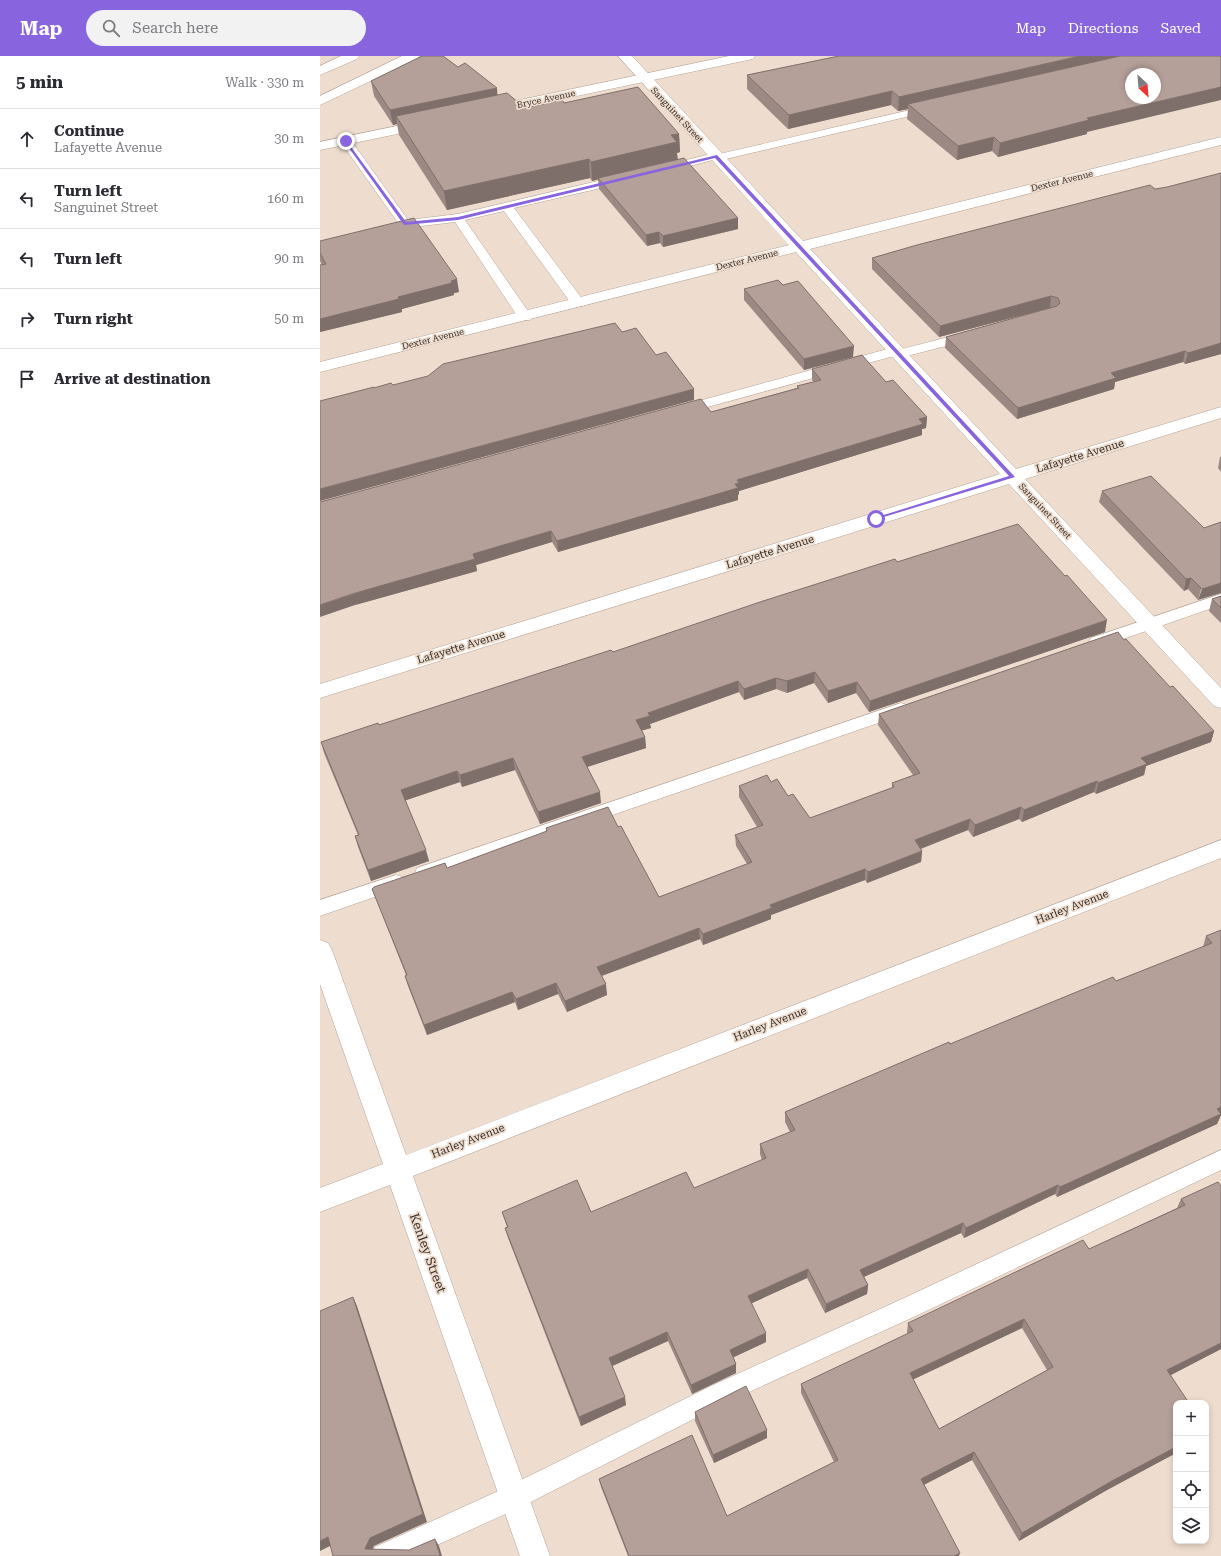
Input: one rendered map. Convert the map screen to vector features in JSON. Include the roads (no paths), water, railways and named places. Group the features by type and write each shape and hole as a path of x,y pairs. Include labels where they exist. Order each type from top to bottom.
{"street":[{"path":"320,71 352,56"},
{"path":"320,101 412,56"},
{"name":"Sanguinet Street","path":"625,56 716,157 1221,701"},
{"name":"Bryce Avenue","path":"476,113 748,56"},
{"path":"320,146 438,122"},
{"name":"Dexter Avenue","path":"320,367 525,317 1221,141"},
{"name":"Lafayette Avenue","path":"320,691 1221,412"},
{"name":"Harley Avenue","path":"320,1200 1221,849"},
{"name":"Kenley Street","path":"320,950 536,1556"}],"lane":[{"path":"654,171 942,106"},
{"path":"346,141 404,224"},
{"path":"391,227 404,224 458,218 630,177"},
{"path":"507,207 578,303"},
{"path":"458,218 525,317"},
{"path":"666,414 982,332"},
{"path":"1082,647 1221,599"},
{"path":"320,908 916,704"},
{"path":"384,1556 514,1497 719,1394 932,1297 1221,1160"}]}
